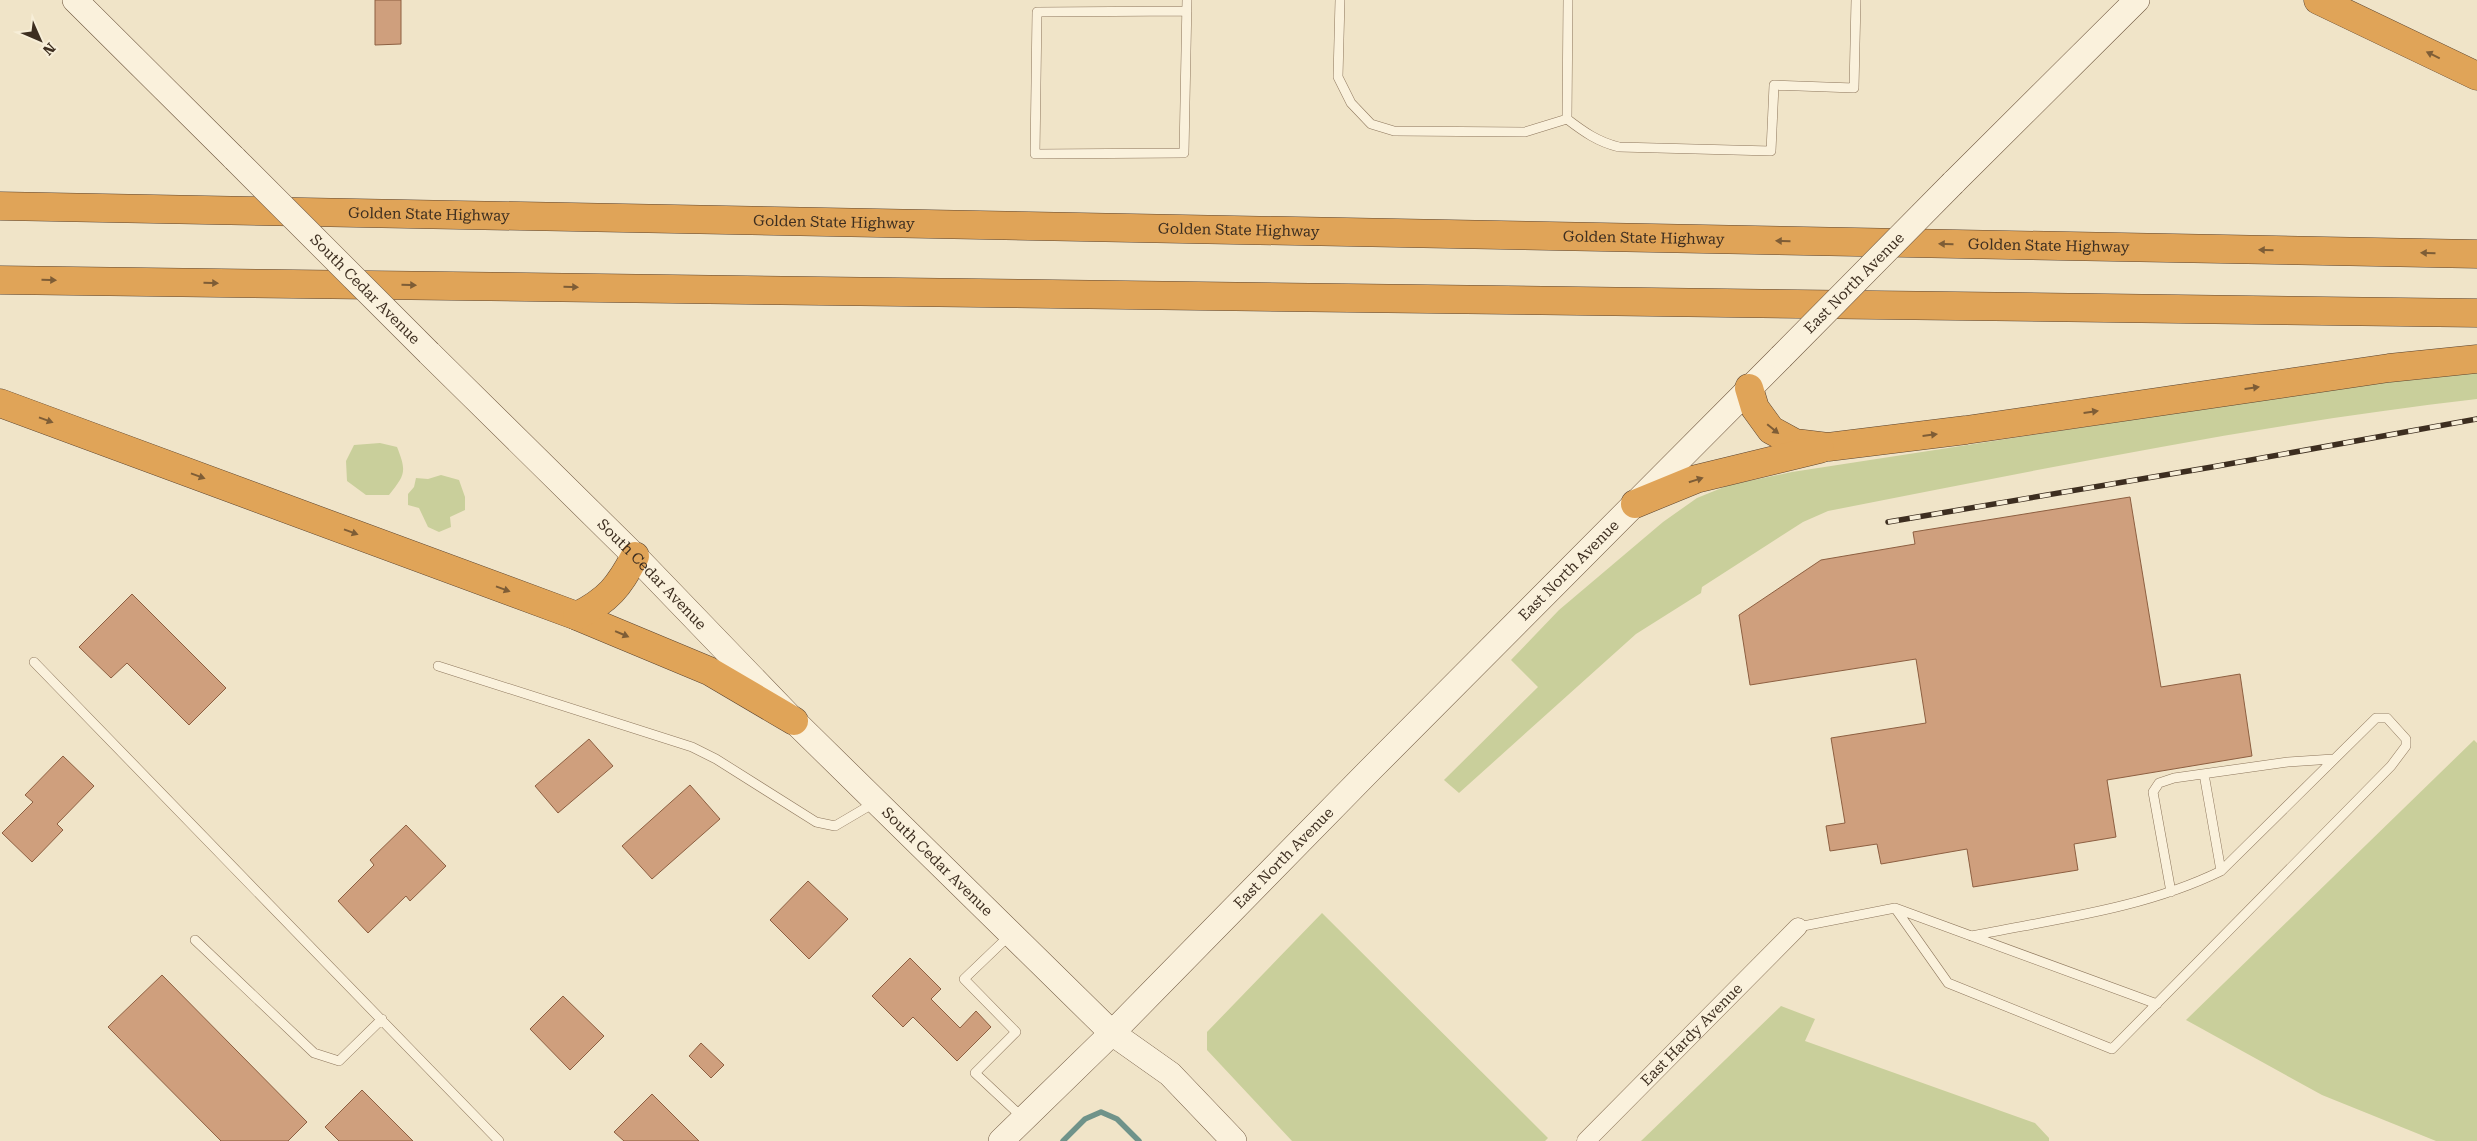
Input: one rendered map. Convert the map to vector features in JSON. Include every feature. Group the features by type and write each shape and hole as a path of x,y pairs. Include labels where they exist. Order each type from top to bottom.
{"highway":[{"path":"2318,0 2477,76"},
{"name":"Golden State Highway","path":"0,206 2477,254"},
{"path":"0,280 2477,313"},
{"path":"1635,504 1696,479 1828,447 1966,430 2379,370 2477,359"},
{"path":"1749,388 1754,408 1771,430 1795,443 1828,447"},
{"path":"0,403 577,616 709,671 794,721"},
{"path":"577,616 598,605 611,594 623,579 635,556"}],"street":[{"name":"South Cedar Avenue","path":"76,0 635,556 794,721 1112,1033 1170,1074 1234,1141"},
{"name":"East North Avenue","path":"1001,1141 1112,1033 1749,388 2137,0"},
{"name":"East Hardy Avenue","path":"1586,1141 1798,927"}],"lane":[{"path":"1187,0 1187,10 1184,153 1034,154 1037,12 1187,10"},
{"path":"1340,0 1338,76 1351,103 1371,124 1394,130 1525,132 1567,119"},
{"path":"1567,119 1568,0"},
{"path":"1567,119 1600,142 1619,147 1770,151 1774,85 1854,88 1856,0"},
{"path":"34,662 499,1141"},
{"path":"438,666 692,747 716,759 816,822 835,826 877,802"},
{"path":"1894,908 1948,983 2112,1049 2391,766 2406,746 2406,739 2386,718 2376,718 2333,759 2264,831 2221,871 2191,886 2117,908 1971,936"},
{"path":"2171,892 2153,792 2159,782 2288,762 2333,759"},
{"path":"2204,774 2221,871"},
{"path":"1798,927 1894,908 2157,1004"},
{"path":"1012,933 964,979 1016,1032 975,1073 1024,1119"},
{"path":"195,940 314,1053 339,1061 382,1019"}],"green space":[{"path":"2477,372 2477,399 2395,409 2233,434 1828,511 1803,522 1702,587 1701,593 1636,634 1459,793 1444,780 1538,687 1511,660 1559,610 1663,522 1697,498 1729,485 1792,472 2364,384"},
{"path":"380,443 397,447 403,473 389,495 366,495 347,481 346,461 354,445"},
{"path":"441,475 459,480 465,497 465,510 450,517 451,527 439,532 428,527 419,508 408,505 408,494 414,487 416,478 428,479"},
{"path":"2474,740 2477,743 2477,1141 2436,1141 2322,1095 2186,1020"},
{"path":"1322,913 1548,1138 1545,1141 1292,1141 1207,1050 1207,1032"},
{"path":"1781,1006 1815,1019 1805,1041 2035,1123 2049,1138 2049,1141 1641,1141"}],"building":[{"path":"375,0 401,0 401,44 375,45"},
{"path":"2130,497 2161,687 2240,674 2252,756 2107,780 2116,837 2074,844 2078,870 1973,887 1967,849 1881,864 1877,844 1830,851 1826,826 1845,823 1831,738 1926,723 1916,659 1750,685 1739,615 1821,560 1915,544 1913,532"},
{"path":"132,594 226,688 189,725 127,663 111,678 79,647"},
{"path":"589,739 613,766 558,813 535,786"},
{"path":"63,756 94,786 57,824 63,830 32,862 2,833 33,802 25,795"},
{"path":"690,785 720,819 652,879 622,846"},
{"path":"406,825 446,866 410,901 406,896 368,933 338,901 374,865 370,860"},
{"path":"808,881 848,919 809,959 770,920"},
{"path":"910,958 941,989 931,999 960,1028 976,1011 991,1027 957,1061 913,1017 903,1027 872,996"},
{"path":"162,975 307,1122 288,1141 221,1141 108,1027"},
{"path":"563,996 604,1036 570,1070 530,1029"},
{"path":"701,1043 724,1065 711,1078 689,1056"},
{"path":"362,1090 413,1141 339,1141 325,1127"},
{"path":"652,1094 699,1141 624,1141 614,1132"}],"waterway":[{"path":"1063,1141 1085,1119 1101,1112 1117,1119 1139,1141"}],"railway":[{"path":"1888,522 2212,467 2477,419"}]}
